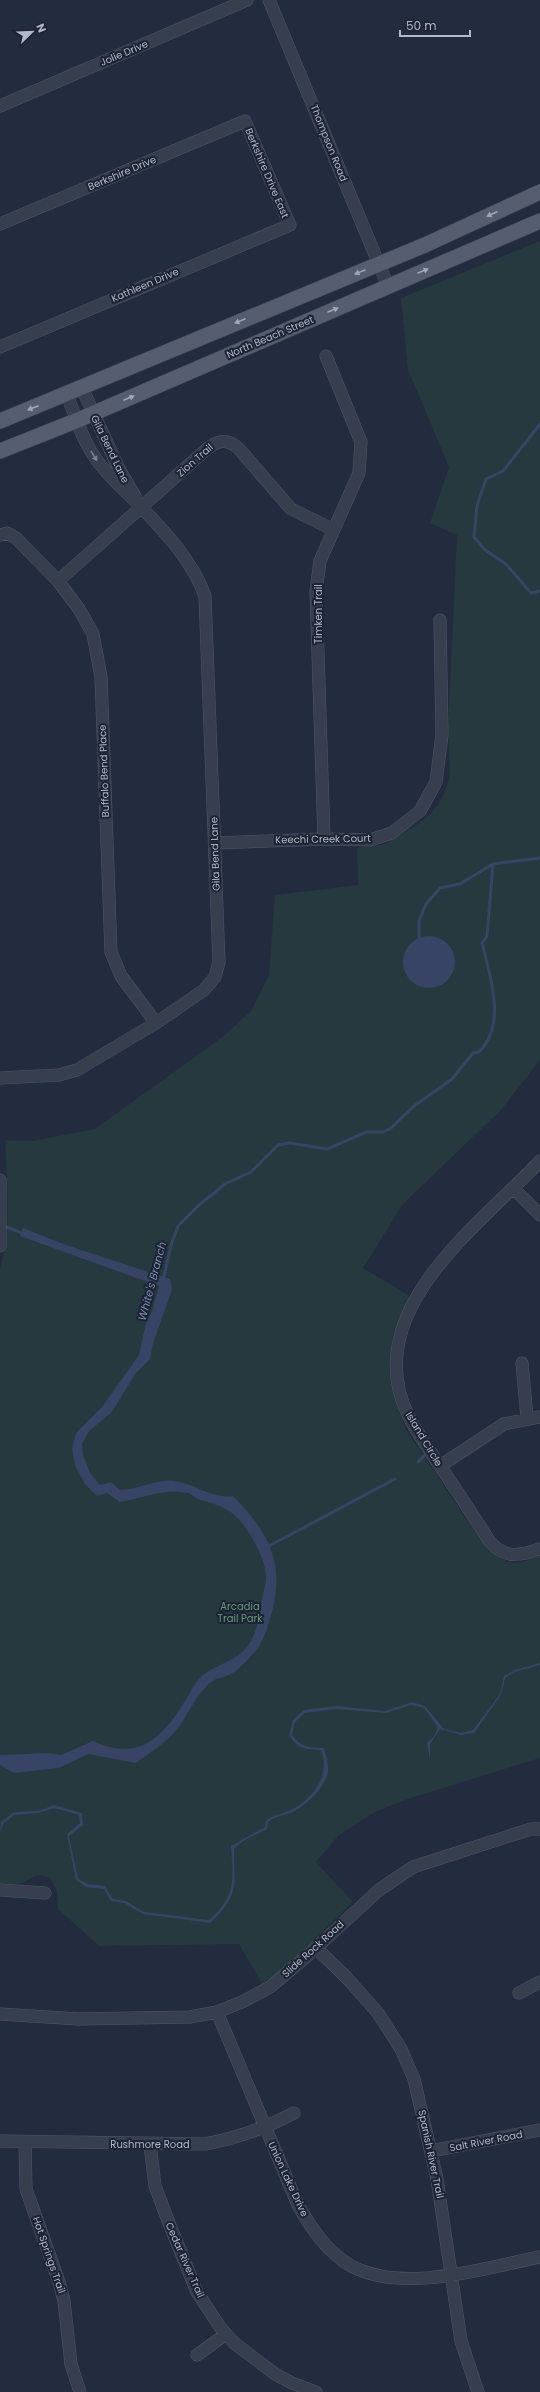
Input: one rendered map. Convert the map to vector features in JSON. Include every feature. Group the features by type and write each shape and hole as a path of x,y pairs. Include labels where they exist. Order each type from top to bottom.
{"main road":[{"path":"0,421 67,395 378,264 540,192"},
{"path":"514,203 524,228"},
{"name":"North Beach Street","path":"0,452 78,420 540,221"}],"street":[{"name":"Jolie Drive","path":"0,106 247,0"},
{"name":"Thompson Road","path":"269,0 388,286"},
{"name":"Berkshire Drive","path":"0,224 245,121"},
{"name":"Berkshire Drive East","path":"245,121 290,225"},
{"name":"Kathleen Drive","path":"0,347 290,225"},
{"name":"Timken Trail","path":"324,839 316,591 320,561 359,473 361,442 326,356"},
{"name":"Gila Bend Lane","path":"82,388 119,469 141,507"},
{"name":"Gila Bend Lane","path":"0,1078 59,1075 77,1070 156,1023 204,990 215,977 220,962 205,596 200,582 184,557 141,507 116,484 93,456 67,395"},
{"name":"Zion Trail","path":"58,581 208,448 224,440 233,443 240,450 291,510 334,530"},
{"name":"Buffalo Bend Place","path":"0,535 12,535 58,581 89,625 98,658 111,952 121,976 156,1023"},
{"name":"Keechi Creek Court","path":"215,843 324,839 370,840 392,833 420,811 436,782 442,735 440,620"},
{"name":"Island Circle","path":"540,1161 439,1264 422,1287 403,1324 397,1353 398,1385 408,1415 490,1542 496,1548 508,1555 524,1554 540,1549"},
{"path":"0,1180 0,1246"},
{"path":"513,1188 540,1215"},
{"path":"522,1363 527,1418"},
{"path":"440,1466 496,1428 527,1418 540,1417"},
{"name":"Slide Rock Road","path":"0,2014 78,2019 190,2017 217,2012 242,2002 270,1987 306,1957 378,1890 413,1867 531,1829 540,1829"},
{"path":"0,1890 45,1893"},
{"name":"Spanish River Trail","path":"315,1947 362,1994 378,2013 401,2049 414,2079 431,2151 452,2274 461,2341 478,2392"},
{"path":"519,1993 540,1982"},
{"name":"Union Lake Drive","path":"217,2012 298,2205 312,2230 343,2260 375,2275 395,2278 421,2278 452,2274 540,2257"},
{"name":"Rushmore Road","path":"0,2142 205,2144 232,2139 265,2129 294,2114"},
{"name":"Salt River Road","path":"431,2151 540,2130"},
{"name":"Hot Springs Trail","path":"25,2142 26,2189 59,2282 64,2301 71,2364 80,2392"},
{"name":"Cedar River Trail","path":"150,2144 155,2186 197,2292 234,2343 275,2374 292,2384 316,2392"},
{"path":"197,2355 226,2334"}],"green space":[{"name":"Arcadia Trail Park","path":"540,241 540,1060 501,1110 403,1204 363,1268 410,1296 393,1335 390,1376 396,1402 405,1428 486,1548 500,1559 512,1562 523,1561 540,1556 540,1758 408,1799 375,1812 339,1835 316,1862 353,1902 289,1964 262,1984 239,1944 99,1946 58,1909 57,1890 49,1877 34,1876 20,1884 0,1884 0,1269 6,1238 8,1205 5,1140 32,1141 95,1129 225,1035 251,1011 269,975 275,895 358,885 357,848 386,844 415,826 432,813 443,796 450,776 448,729 457,535 430,523 449,467 408,370 401,298"}],"water":[{"path":"429,936 439,938 447,944 453,952 455,962 453,972 447,980 439,986 429,988 419,986 411,980 405,972 403,962 405,952 411,944 419,938"},
{"path":"23,1228 66,1245 170,1279 172,1290 153,1343 150,1359 136,1373 111,1413 89,1431 82,1444 83,1455 90,1473 100,1485 111,1482 120,1490 161,1481 175,1481 218,1495 233,1496 246,1509 265,1536 275,1565 275,1597 267,1628 257,1649 245,1663 234,1672 208,1684 200,1693 181,1724 172,1735 136,1763 88,1754 59,1768 14,1773 0,1765 0,1755 47,1753 61,1755 93,1741 108,1747 122,1749 134,1748 146,1744 165,1728 185,1701 196,1682 202,1676 239,1654 249,1644 255,1633 258,1622 262,1596 266,1583 265,1570 259,1551 248,1531 235,1516 222,1507 199,1499 191,1494 179,1492 153,1494 120,1502 107,1493 97,1496 85,1484 75,1466 72,1448 76,1433 102,1407 139,1355 146,1323 152,1312 159,1286 20,1236"},
{"path":"540,1663 540,1665 514,1672 505,1678 501,1695 474,1733 461,1735 440,1729 430,1744 430,1760 427,1743 435,1735 438,1727 424,1708 411,1705 386,1713 335,1709 305,1713 295,1722 292,1735 295,1739 306,1746 324,1748 328,1768 325,1781 318,1792 302,1806 291,1813 271,1820 268,1822 267,1829 243,1841 234,1848 234,1881 231,1897 220,1913 210,1923 143,1914 124,1903 111,1901 104,1889 86,1887 76,1880 67,1834 80,1823 79,1815 54,1808 38,1813 14,1815 3,1824 0,1833 1,1822 14,1812 38,1811 54,1805 82,1813 83,1825 69,1836 78,1879 88,1884 105,1886 113,1899 126,1901 144,1912 209,1920 225,1903 229,1895 232,1878 231,1846 265,1827 266,1821 275,1815 291,1810 306,1800 313,1793 322,1777 324,1768 321,1750 302,1748 296,1744 289,1735 293,1720 304,1710 336,1706 385,1711 412,1702 425,1706 444,1729 460,1733 473,1730 500,1694 504,1676 514,1670"}],"waterway":[{"name":"White's Branch","path":"540,424 503,471 486,479 477,506 474,537 485,550 506,564 531,593 540,591"},
{"path":"419,940 419,921 426,904 440,888 460,884 493,864 540,858"},
{"name":"White's Branch","path":"163,1280 172,1242 178,1226 199,1205 225,1184 251,1172 278,1145 290,1143 327,1149 366,1132 383,1132 391,1128 414,1106 452,1079 473,1053 479,1052 487,1041 492,1028 494,1014 492,985 482,943 487,936 493,864"},
{"path":"6,1227 25,1234"},
{"path":"418,1462 425,1455"},
{"path":"267,1547 395,1479"}]}
